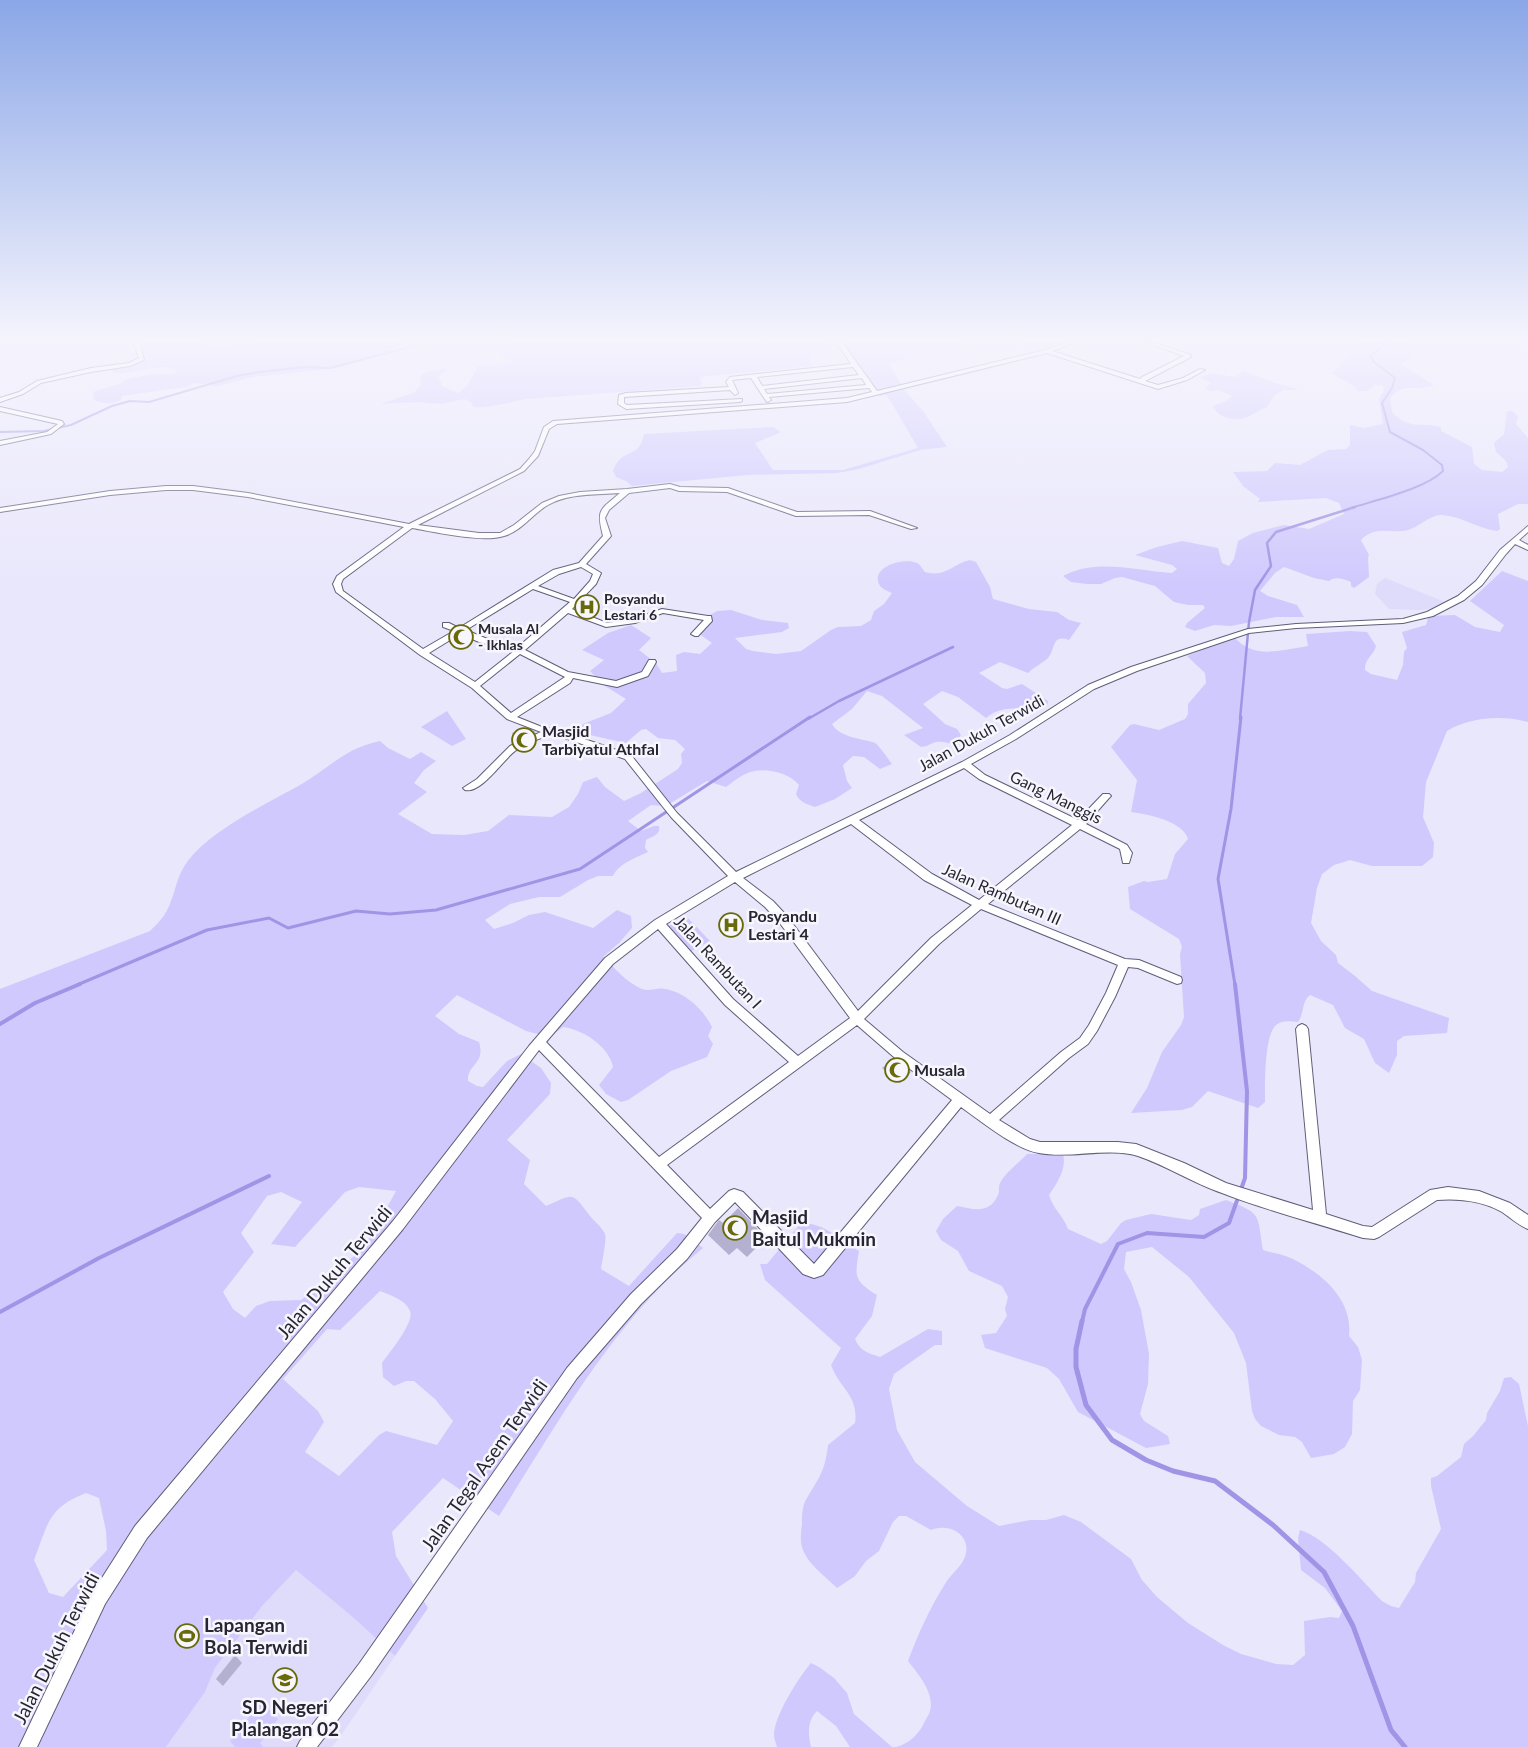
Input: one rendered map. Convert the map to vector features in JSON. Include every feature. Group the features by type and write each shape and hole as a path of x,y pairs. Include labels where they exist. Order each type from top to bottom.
{"street":[{"path":"0,443 57,428 60,423"},
{"path":"554,423 546,428 539,450 531,463 522,470 410,526 340,578 337,584 340,592 423,653 475,686 510,717 540,729 628,757 674,815 735,877 769,904 783,919 857,1019 899,1055 960,1100 1026,1144 1040,1148 1118,1148 1136,1150 1180,1167 1223,1188 1363,1232 1374,1233 1435,1194 1448,1193 1479,1197 1505,1207 1528,1223"},
{"path":"0,510 170,487 220,491 410,526 498,536 508,533 555,499 670,486 679,489 722,489 792,513 870,513 913,528"},
{"path":"423,653 556,572 582,565 607,536 602,518 606,509 627,492"},
{"name":"Jalan Dukuh Terwidi","path":"28,1747 98,1598 141,1532 398,1225 539,1042 609,961 659,923 735,877 964,764 1013,737 1091,687 1134,669 1250,631 1403,621 1430,614 1461,598 1479,583 1503,552 1528,528"},
{"path":"1515,541 1528,548"},
{"path":"475,686 567,610 592,585 598,576 594,570 582,565"},
{"path":"533,587 576,602"},
{"path":"567,610 606,625 635,621 662,611 708,618 695,634"},
{"path":"446,625 482,640 519,650 566,674 622,684 644,674 652,662"},
{"path":"510,717 567,680 566,674"},
{"path":"468,788 480,781 513,748 550,731"},
{"name":"Gang Manggis","path":"964,764 982,777 1124,847 1127,853 1126,860"},
{"path":"658,1165 857,1019 935,941 1079,825 1106,796"},
{"name":"Jalan Rambutan III","path":"852,820 928,877 979,904 1124,963 1139,964 1177,980"},
{"name":"Jalan Rambutan I","path":"659,923 728,1002 798,1063"},
{"path":"990,1121 1065,1054 1084,1041 1093,1028 1124,963"},
{"path":"1302,1029 1320,1217"},
{"path":"539,1042 710,1218"},
{"name":"Jalan Tegal Asem Terwidi","path":"306,1747 365,1670 572,1373 636,1299 682,1254 710,1218 734,1195 738,1196 808,1269 814,1272 818,1270 847,1236 960,1100"}],"shaded area":[{"path":"903,423 931,423 947,447 920,450 859,469 837,473 747,475 632,486 616,477 613,471 621,458 638,448 644,434 773,427 781,432 755,443 773,470 843,470 918,448"},
{"path":"1408,423 1441,427 1441,431 1472,447 1474,464 1482,470 1502,472 1508,467 1506,461 1496,452 1494,443 1504,434 1505,423 1516,423 1528,438 1528,504 1518,504 1498,514 1500,529 1497,531 1449,516 1438,515 1408,530 1378,531 1366,535 1361,540 1369,555 1369,577 1354,588 1351,586 1351,582 1345,580 1337,578 1329,581 1314,578 1284,567 1275,573 1260,591 1268,596 1297,605 1304,617 1276,617 1231,626 1214,625 1195,631 1185,627 1187,623 1205,608 1203,605 1188,605 1174,602 1155,586 1122,577 1101,584 1087,584 1071,582 1063,576 1089,568 1103,567 1172,573 1177,569 1172,565 1135,555 1182,541 1218,548 1222,563 1229,566 1234,559 1238,541 1253,533 1284,525 1309,529 1344,514 1339,503 1326,498 1258,502 1260,499 1243,486 1233,472 1267,471 1275,463 1300,465 1328,450 1346,449 1350,445 1350,425 1364,428 1383,424"},
{"path":"970,560 976,562 990,587 993,599 1029,609 1057,612 1069,620 1081,623 1069,640 1059,639 1048,658 1028,673 1000,662 979,673 1002,688 1007,689 1022,684 1048,701 1047,706 1031,709 1001,710 986,718 958,697 942,691 923,704 945,724 957,729 961,735 953,743 936,742 921,747 904,735 923,728 882,696 867,691 852,709 832,724 845,735 875,743 892,764 880,769 864,757 853,756 843,765 847,781 852,788 835,799 815,807 806,804 796,794 799,785 795,781 790,777 772,771 760,770 750,772 726,787 707,781 666,806 651,805 628,821 641,831 659,826 659,831 656,835 646,840 645,848 648,852 623,864 613,876 598,876 560,897 539,897 510,904 485,920 494,929 529,915 545,912 593,928 617,910 631,916 632,928 603,957 626,979 642,989 672,991 687,998 699,1008 712,1027 708,1036 713,1044 707,1057 671,1071 628,1100 621,1102 606,1094 599,1085 613,1067 606,1052 594,1040 578,1031 563,1027 550,1037 526,1031 457,995 435,1016 459,1034 479,1042 480,1055 468,1075 468,1081 483,1087 507,1061 521,1054 541,1068 551,1083 550,1094 507,1140 530,1160 524,1184 546,1206 567,1197 575,1198 602,1229 605,1234 605,1241 601,1269 629,1286 677,1233 684,1234 703,1248 671,1276 615,1339 566,1408 499,1516 443,1478 392,1532 396,1556 428,1608 395,1656 355,1619 296,1570 263,1605 215,1668 205,1692 166,1747 0,1747 0,989 150,931 167,911 185,865 207,841 254,810 300,785 338,759 367,744 380,741 388,748 410,759 421,752 436,761 424,770 414,783 427,792 398,814 432,834 464,835 488,831 509,815 552,817 569,807 578,794 583,782 597,777 605,787 624,801 641,793 678,769 682,763 681,754 685,749 675,740 658,738 646,729 641,730 626,743 576,732 583,724 611,713 626,699 605,686 590,671 604,660 582,650 608,633 631,625 651,638 639,650 656,663 662,673 677,671 676,655 684,652 700,654 712,643 698,633 708,616 717,611 731,610 762,620 788,623 789,628 782,632 735,638 746,649 776,654 801,651 831,630 838,627 861,626 871,620 874,611 884,604 892,593 883,589 879,584 878,578 884,568 898,562 912,561 918,564 925,572 938,573 949,570","holes":["359,1187 396,1191 374,1231 359,1252 301,1300 270,1301 256,1306 245,1318 233,1309 223,1292 254,1252 241,1233 267,1196 281,1192 302,1202 271,1244 295,1247 345,1192","380,1291 397,1298 408,1307 411,1316 409,1322 382,1363 383,1377 394,1386 406,1381 414,1381 435,1399 453,1421 437,1445 386,1431 379,1435 339,1476 305,1452 324,1422 318,1411 283,1379 327,1329 340,1330","86,1493 99,1498 106,1531 107,1550 63,1597 49,1593 34,1560 46,1527 51,1519 63,1505"]},
{"path":"1502,571 1528,581 1528,722 1508,718 1476,720 1447,731 1426,782 1423,817 1434,843 1433,857 1422,866 1372,866 1350,860 1334,865 1322,874 1317,888 1311,923 1321,941 1336,955 1338,963 1372,991 1449,1018 1447,1033 1404,1036 1397,1041 1397,1055 1389,1073 1375,1063 1364,1039 1345,1028 1333,1005 1310,995 1305,1001 1302,1015 1298,1022 1281,1022 1272,1031 1267,1050 1265,1102 1258,1108 1208,1091 1192,1107 1182,1110 1131,1113 1147,1088 1162,1052 1181,1025 1184,1017 1180,954 1182,947 1179,939 1130,909 1128,887 1144,881 1167,879 1175,854 1188,839 1179,827 1172,823 1131,812 1137,780 1111,747 1130,725 1134,724 1159,730 1185,719 1188,714 1188,704 1206,683 1205,673 1187,656 1234,637 1250,649 1268,652 1308,646 1306,634 1350,631 1367,632 1376,646 1366,663 1365,670 1371,674 1397,680 1403,665 1404,652 1407,648 1402,632 1426,625 1430,616 1455,615 1475,627 1500,632 1504,625 1470,601"},
{"path":"1385,578 1445,602 1434,608 1421,610 1389,609 1375,594 1377,584"},
{"path":"447,711 466,739 452,746 421,727"},
{"path":"686,916 710,941 690,952 667,927"},
{"path":"1027,1154 1063,1154 1064,1165 1058,1181 1049,1195 1051,1200 1068,1229 1101,1244 1107,1241 1121,1223 1126,1220 1151,1214 1191,1220 1199,1215 1200,1209 1226,1200 1252,1212 1258,1221 1263,1250 1289,1257 1315,1272 1334,1290 1346,1311 1349,1323 1349,1336 1358,1347 1362,1360 1360,1390 1353,1401 1352,1434 1345,1447 1334,1454 1311,1458 1302,1442 1295,1437 1279,1435 1261,1426 1255,1419 1252,1411 1246,1363 1234,1333 1189,1277 1152,1247 1126,1252 1124,1269 1141,1310 1149,1354 1148,1384 1140,1414 1144,1421 1168,1436 1170,1444 1146,1448 1078,1412 1059,1379 1047,1368 985,1348 981,1335 996,1333 1007,1316 1005,1309 1008,1297 1002,1286 969,1271 958,1251 941,1240 936,1231 943,1219 957,1206 980,1209 990,1206 998,1195 999,1184 1009,1171"},
{"path":"801,1223 817,1225 859,1251 858,1277 864,1285 877,1295 872,1316 855,1339 862,1349 880,1357 928,1329 942,1331 942,1345 935,1345 894,1374 889,1389 897,1430 915,1462 967,1506 999,1526 1030,1520 1046,1520 1064,1515 1081,1522 1131,1559 1142,1580 1157,1597 1188,1623 1241,1654 1276,1664 1293,1665 1305,1655 1304,1621 1330,1617 1339,1618 1342,1611 1325,1588 1301,1570 1298,1538 1300,1530 1310,1534 1332,1550 1382,1601 1399,1608 1415,1582 1416,1573 1441,1529 1431,1486 1431,1478 1437,1476 1461,1457 1464,1444 1486,1420 1487,1413 1500,1391 1504,1378 1511,1377 1519,1384 1528,1426 1528,1747 896,1747 908,1742 915,1736 929,1713 931,1704 928,1691 908,1661 934,1602 964,1559 966,1544 959,1533 953,1530 939,1528 931,1530 906,1516 899,1516 893,1522 879,1551 866,1561 855,1576 837,1588 812,1564 804,1553 801,1539 802,1514 805,1501 821,1473 828,1445 855,1423 855,1414 852,1399 831,1365 841,1348 765,1280 760,1264 767,1264"},
{"path":"296,1570 355,1619 395,1656 340,1737 332,1747 166,1747 205,1692 215,1668 263,1605"},
{"path":"811,1663 834,1678 847,1693 854,1714 892,1747 850,1747 836,1726 817,1711 811,1719 809,1728 811,1747 777,1747 774,1735 778,1718 800,1677"},
{"path":"261,1701 278,1719 260,1743 263,1747 235,1747 230,1741"}],"building":[{"path":"526,728 536,732 517,741 512,733"},
{"name":"Musala","path":"893,1059 911,1072 900,1083 882,1068"},
{"name":"Masjid Baitul Mukmin","path":"738,1208 766,1238 747,1257 737,1248 729,1255 708,1235 719,1220 723,1223"},
{"path":"235,1655 242,1663 223,1686 216,1679"}],"waterway":[{"path":"0,432 44,431 76,423"},
{"path":"1351,508 1413,489 1443,471 1442,465 1423,450 1390,432 1387,423"},
{"path":"1240,719 1249,622 1255,590 1271,566 1267,543 1276,532 1355,507"},
{"path":"808,719 839,701 953,647"},
{"path":"77,985 207,930 269,918 288,928 356,911 390,914 436,910 580,869 810,717"},
{"path":"1235,985 1218,879 1231,809 1241,717"},
{"path":"0,1024 35,1003 80,984"},
{"path":"1082,1322 1085,1309 1118,1244 1147,1233 1204,1237 1229,1223 1245,1178 1247,1091 1235,984"},
{"path":"0,1312 99,1258 269,1176"},
{"path":"1082,1321 1076,1349 1076,1367 1086,1405 1112,1440 1146,1460 1173,1471 1215,1481 1273,1525 1324,1572 1353,1626 1391,1730 1405,1747"}],"place":[{"name":"Posyandu Lestari 6","path":"587,607"},
{"name":"Musala Al - Ikhlas","path":"461,637"},
{"name":"Masjid Tarbiyatul Athfal","path":"524,740"},
{"name":"Posyandu Lestari 4","path":"731,925"},
{"name":"Musala","path":"897,1070"},
{"name":"Masjid Baitul Mukmin","path":"735,1228"},
{"name":"Lapangan Bola Terwidi","path":"187,1636"},
{"name":"SD Negeri Plalangan 02","path":"285,1680"}]}
